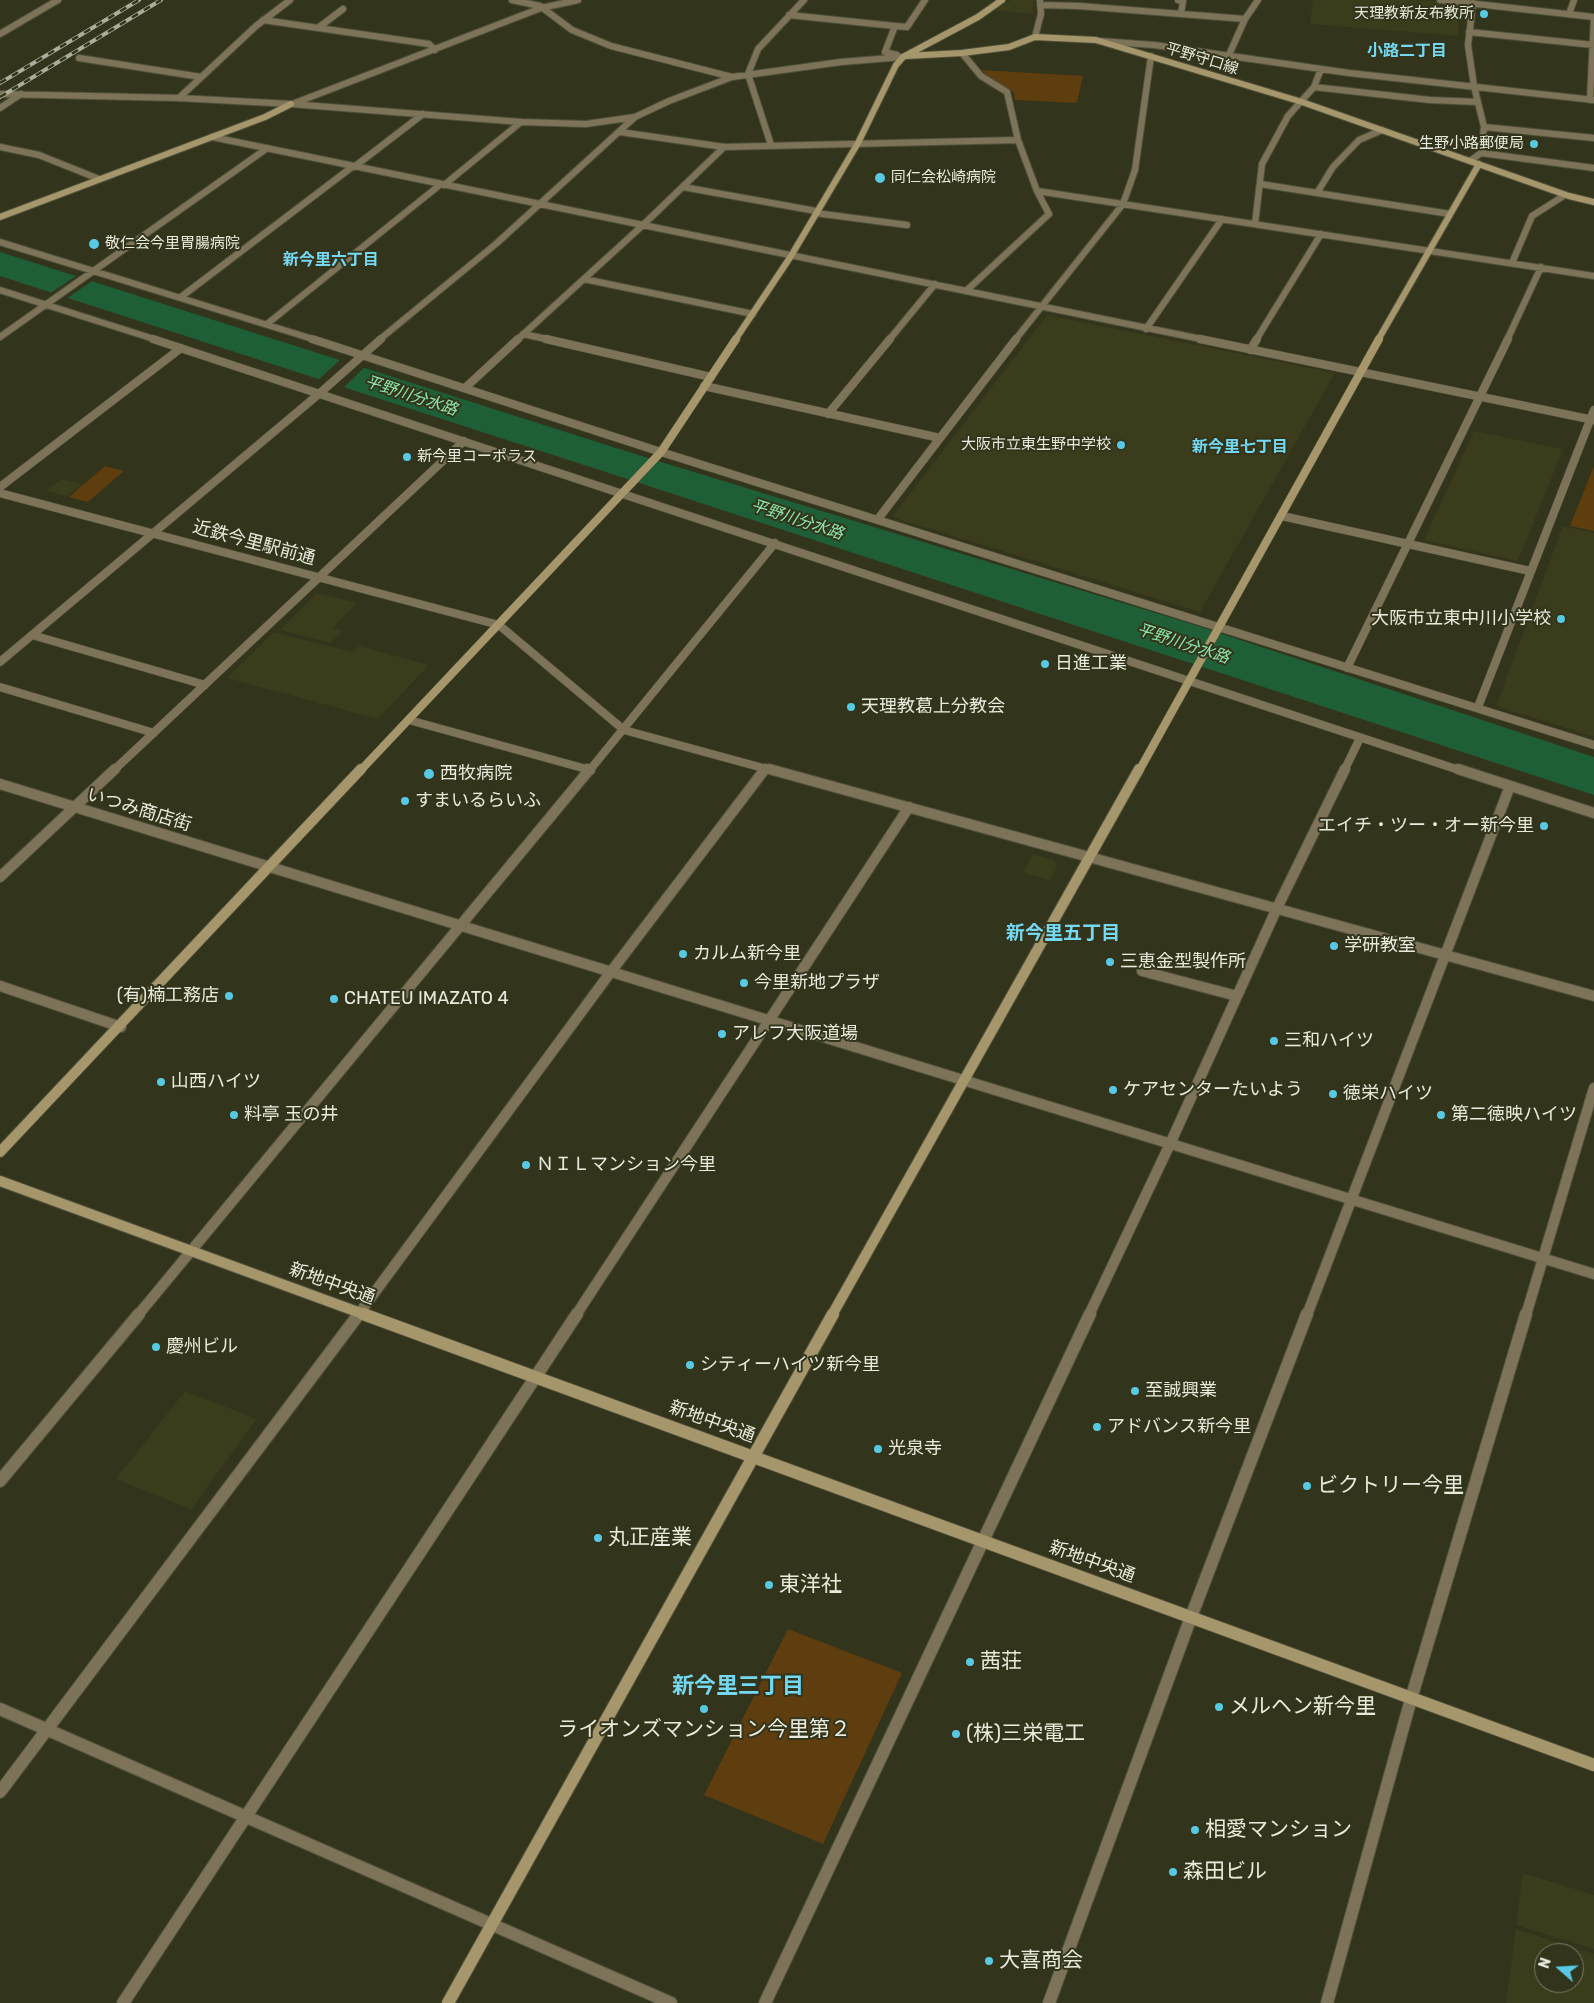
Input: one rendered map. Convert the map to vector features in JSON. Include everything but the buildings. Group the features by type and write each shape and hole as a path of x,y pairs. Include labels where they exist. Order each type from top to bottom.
{"street":[{"path":"0,34 58,0"},
{"path":"179,98 263,20 290,0"},
{"path":"512,0 540,6 572,30 611,46 732,76"},
{"path":"0,217 265,117 291,104 541,8 578,0"},
{"path":"771,145 748,74 758,49 804,0"},
{"path":"917,0 925,0"},
{"path":"789,15 906,27 925,0"},
{"path":"0,1152 661,452 791,256 858,144 896,65 903,57 978,17 1002,0"},
{"path":"1178,0 1183,1 1181,14"},
{"path":"1228,56 1245,19 1258,0"},
{"path":"1096,40 1154,45 1321,69 1592,100 1594,18 1440,0"},
{"path":"1569,14 1574,0"},
{"path":"1035,37 1041,14 1040,2 1245,19"},
{"path":"1473,3 1468,45 1474,86 1484,127 1482,153"},
{"path":"318,28 343,8"},
{"path":"263,20 429,44 434,50"},
{"path":"895,26 885,52 903,57"},
{"path":"1469,32 1593,45"},
{"name":"平野守口線","path":"903,57 962,53 1009,47 1035,37 1096,40 1302,102 1565,195 1594,202"},
{"path":"962,53 981,76 1007,92 1018,140 1037,191 1049,214 966,291"},
{"path":"878,519 1040,308 1123,204 1136,170 1151,56"},
{"path":"0,94 179,98 291,104 521,122 586,124 635,117 732,76 841,62 903,57"},
{"path":"79,58 201,77"},
{"path":"1255,224 1262,164 1288,116 1314,87 1321,69"},
{"path":"1314,87 1430,100 1478,102"},
{"path":"0,108 21,94"},
{"path":"181,297 424,114"},
{"path":"0,662 323,391 361,356 541,204 635,117"},
{"path":"267,324 521,122"},
{"path":"1484,127 1594,138"},
{"path":"1317,193 1333,167 1359,140 1382,130"},
{"path":"620,132 724,147 1018,140"},
{"path":"212,137 1592,420"},
{"path":"0,147 40,155 99,179"},
{"path":"465,388 643,225 724,147"},
{"path":"0,336 266,149"},
{"path":"1470,160 1482,153 1594,168"},
{"path":"448,2003 753,1456 1282,516 1360,372 1479,164"},
{"path":"1260,184 1450,214"},
{"path":"682,187 816,212 907,225"},
{"path":"1037,191 1594,276"},
{"path":"1512,263 1532,216 1565,195"},
{"path":"1146,329 1222,219"},
{"path":"1250,350 1321,234"},
{"path":"0,242 267,324 661,452 1594,745"},
{"path":"1347,668 1482,397 1542,268"},
{"path":"584,279 753,314"},
{"path":"828,414 935,284"},
{"path":"0,290 323,391 464,441 1360,738 1594,812"},
{"path":"523,334 711,377"},
{"path":"0,487 181,348"},
{"path":"704,386 940,438"},
{"path":"1478,707 1530,571 1592,420 1594,410"},
{"path":"0,877 464,441"},
{"name":"近鉄今里駅前通","path":"0,493 499,625"},
{"path":"1282,516 1530,571"},
{"path":"0,1481 624,730 775,544"},
{"path":"499,625 624,730 1090,856 1594,996"},
{"path":"32,635 205,685"},
{"path":"0,687 154,733"},
{"path":"409,720 590,770"},
{"path":"765,2003 1170,1144 1277,908 1360,738"},
{"path":"0,1792 610,973 765,769"},
{"name":"いつみ商店街","path":"0,784 1594,1274"},
{"path":"1049,2003 1191,1617 1510,786"},
{"path":"123,2003 909,807"},
{"path":"1142,971 1237,996"},
{"path":"0,986 120,1026"},
{"path":"1327,2003 1411,1699 1594,1088"},
{"name":"新地中央通","path":"0,1181 1594,1765"},
{"path":"0,1709 671,2003"}],"shaded area":[{"path":"1011,0 1033,0 1033,14 993,10"},
{"path":"1313,0 1417,0 1457,3 1459,36 1310,24"},
{"path":"982,70 1083,76 1077,103 1015,100 1014,92 990,79"},
{"name":"大阪市立東生野中学校","path":"1047,315 1335,373 1200,612 892,517"},
{"path":"1474,431 1563,449 1518,561 1424,540"},
{"path":"105,466 124,471 88,502 69,497"},
{"path":"1594,466 1594,531 1570,526"},
{"path":"61,479 82,484 67,496 46,491"},
{"name":"大阪市立東中川小学校","path":"1563,526 1594,533 1594,737 1496,706"},
{"path":"317,593 357,603 333,628 343,631 330,643 280,630"},
{"path":"274,632 353,652 359,646 429,665 378,719 227,678"},
{"path":"1032,854 1054,860 1057,867 1050,880 1023,873"},
{"path":"185,1391 257,1419 191,1509 116,1479"},
{"path":"788,1629 902,1673 823,1844 704,1795"},
{"path":"1523,1873 1594,1895 1594,1949 1584,1946 1584,1943 1574,1943 1516,1925"},
{"path":"1516,1929 1560,1943 1534,1943 1534,1993 1584,1993 1584,1951 1594,1954 1594,2003 1506,2003"}],"water":[{"name":"平野川分水路","path":"0,252 635,454 1195,625 1594,757 1594,795 0,276"}],"pier":[{"path":"79,274 95,279 66,299 49,294"},
{"path":"343,357 367,365 341,390 316,382"}],"railway":[{"path":"0,83 139,0"},
{"path":"0,97 161,0"}],"place":[{"name":"天理教新友布教所","path":"1484,14"},
{"name":"生野小路郵便局","path":"1534,144"},
{"name":"同仁会松崎病院","path":"880,178"},
{"name":"敬仁会今里胃腸病院","path":"94,244"},
{"name":"大阪市立東生野中学校","path":"1121,445"},
{"name":"新今里コーポラス","path":"407,457"},
{"name":"大阪市立東中川小学校","path":"1561,619"},
{"name":"日進工業","path":"1045,664"},
{"name":"天理教葛上分教会","path":"851,707"},
{"name":"西牧病院","path":"429,774"},
{"name":"すまいるらいふ","path":"405,801"},
{"name":"エイチ・ツー・オー新今里","path":"1544,826"},
{"name":"学研教室","path":"1334,946"},
{"name":"カルム新今里","path":"683,954"},
{"name":"三恵金型製作所","path":"1110,962"},
{"name":"今里新地プラザ","path":"744,983"},
{"name":"(有)楠工務店","path":"229,996"},
{"name":"CHATEU IMAZATO 4","path":"334,999"},
{"name":"アレフ大阪道場","path":"722,1034"},
{"name":"三和ハイツ","path":"1274,1041"},
{"name":"山西ハイツ","path":"161,1082"},
{"name":"ケアセンターたいよう","path":"1113,1090"},
{"name":"徳栄ハイツ","path":"1333,1094"},
{"name":"料亭 玉の井","path":"234,1115"},
{"name":"第二徳映ハイツ","path":"1441,1115"},
{"name":"ＮＩＬマンション今里","path":"526,1165"},
{"name":"慶州ビル","path":"156,1347"},
{"name":"シティーハイツ新今里","path":"690,1365"},
{"name":"至誠興業","path":"1135,1391"},
{"name":"アドバンス新今里","path":"1097,1427"},
{"name":"光泉寺","path":"878,1449"},
{"name":"ビクトリー今里","path":"1307,1486"},
{"name":"丸正産業","path":"598,1538"},
{"name":"東洋社","path":"769,1585"},
{"name":"茜荘","path":"970,1662"},
{"name":"メルヘン新今里","path":"1219,1707"},
{"name":"ライオンズマンション今里第２","path":"704,1709"},
{"name":"(株)三栄電工","path":"956,1734"},
{"name":"相愛マンション","path":"1195,1830"},
{"name":"森田ビル","path":"1173,1872"},
{"name":"大喜商会","path":"989,1961"}],"district":[{"name":"小路二丁目","path":"1407,51"},
{"name":"新今里六丁目","path":"331,260"},
{"name":"新今里七丁目","path":"1240,447"},
{"name":"新今里五丁目","path":"1063,934"},
{"name":"新今里三丁目","path":"738,1687"}]}
